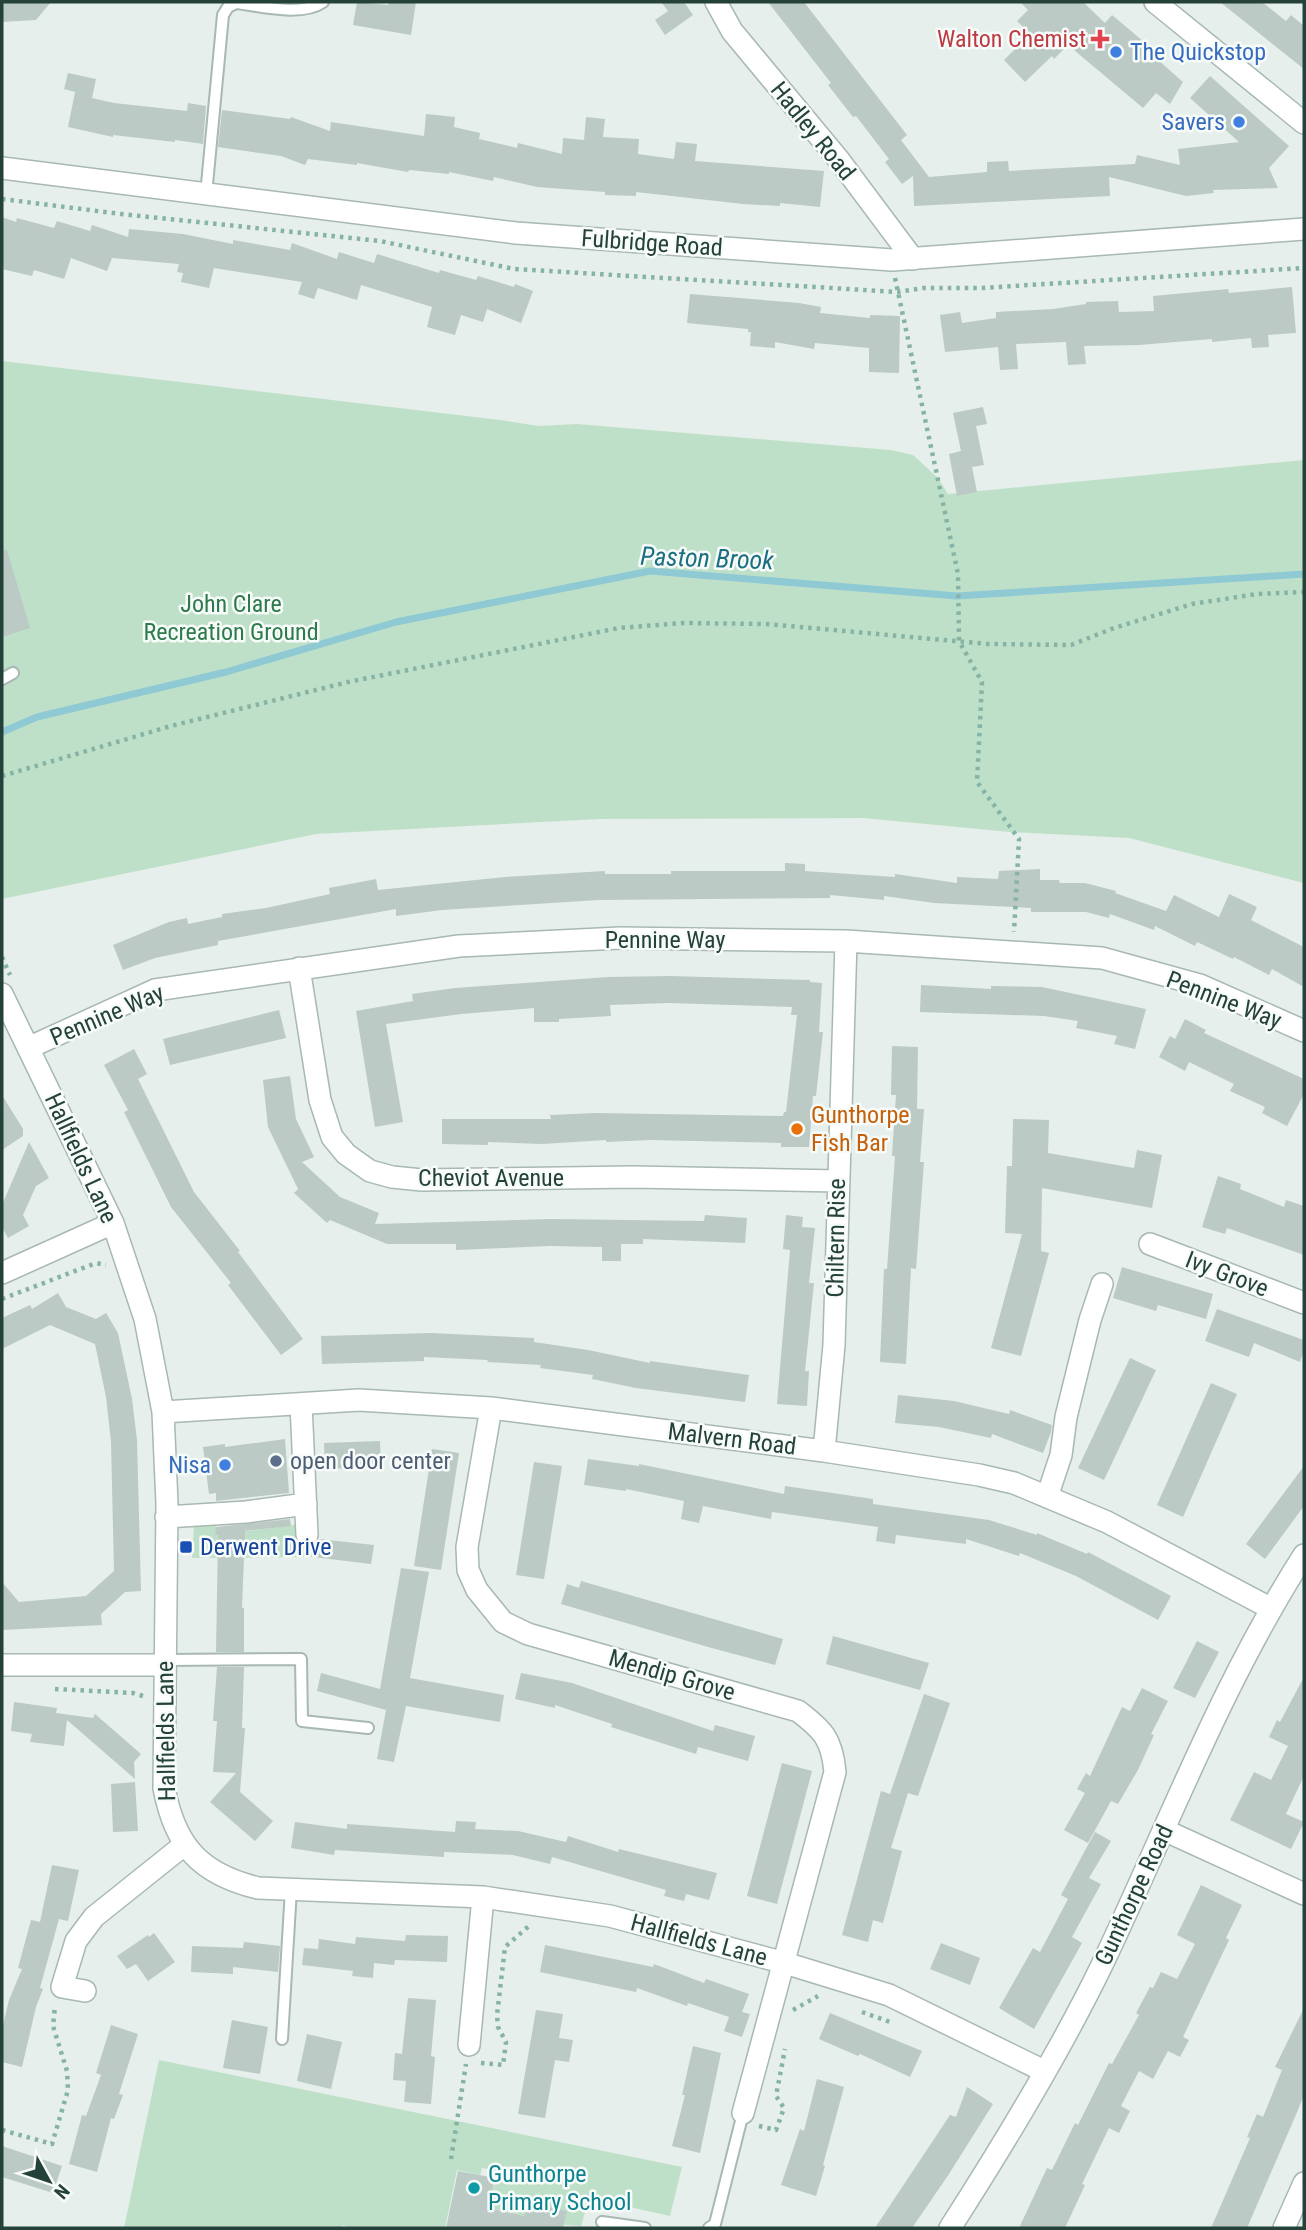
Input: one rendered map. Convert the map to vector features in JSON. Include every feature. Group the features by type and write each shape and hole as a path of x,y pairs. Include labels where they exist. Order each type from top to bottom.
{"street":[{"name":"Hadley Road","path":"716,2 732,31 839,160 902,260"},
{"path":"1155,2 1304,123"},
{"name":"Fulbridge Road","path":"2,168 516,233 902,260 1304,229"},
{"name":"Pennine Way","path":"28,1048 155,990 459,946 607,939 846,941 1102,958 1200,985 1304,1031"},
{"name":"Chiltern Rise","path":"824,1451 834,1345 846,941"},
{"name":"Cheviot Avenue","path":"299,968 320,1100 332,1137 346,1154 370,1171 392,1177 422,1180 634,1177 838,1181"},
{"name":"Hallfields Lane","path":"2,994 113,1223 145,1320 163,1412 166,1517 164,1788 169,1815 184,1845 204,1864 232,1882 258,1888 483,1896 610,1916 785,1963 888,1996 1044,2071"},
{"path":"2,1273 113,1223"},
{"name":"Ivy Grove","path":"1150,1244 1304,1303"},
{"path":"1047,1497 1061,1455 1066,1417 1090,1320 1102,1284"},
{"name":"Malvern Road","path":"163,1412 359,1400 491,1408 824,1451 979,1475 1014,1483 1107,1522 1270,1608"},
{"path":"301,1404 307,1535"},
{"name":"Mendip Grove","path":"491,1408 467,1547 468,1570 477,1590 503,1622 528,1634 798,1711 827,1737 833,1753 835,1772 743,2117"},
{"path":"166,1517 246,1512 306,1504"},
{"name":"Gunthorpe Road","path":"950,2228 1044,2071 1100,1969 1270,1608 1304,1555"},
{"path":"2,1665 164,1662"},
{"path":"1164,1830 1304,1894"},
{"path":"85,1991 62,1987 76,1941 94,1917 184,1845"},
{"path":"468,2057 483,1896"},
{"path":"1284,2228 1304,2183"}],"lane":[{"path":"206,195 223,15 228,7 236,4 293,9 323,2"},
{"path":"2,679 13,673"},
{"path":"164,1662 301,1659 302,1721 368,1728"},
{"path":"282,2039 291,1889"},
{"path":"709,2228 715,2224 743,2117"},
{"path":"602,2222 645,2228"}],"path":[{"path":"2,199 121,215 380,241"},
{"path":"902,260 958,573 959,641 982,682 977,782 1019,839 1013,934"},
{"path":"2,776 171,726 348,682 619,628 683,623 767,624 988,644 1071,645 1114,628 1192,604 1257,594 1304,592"},
{"path":"2,1299 96,1263 109,1266"},
{"path":"451,2159 468,2057 503,2065 506,2042 498,2027 498,2015 505,1947 528,1925 539,1926"},
{"path":"791,2020 794,2008 816,1995 828,1999"},
{"path":"850,2007 896,2024"},
{"path":"743,2117 776,2130 784,2108 776,2096 786,2043"}],"green space":[{"name":"John Clare Recreation Ground","path":"2,361 539,426 577,424 891,450 913,455 938,478 948,494 1304,460 1304,883 1129,838 1010,832 863,818 599,819 316,834 2,899"},
{"path":"216,1521 216,1535 295,1525 297,1535 315,1538 313,1557 192,1558 194,1526"},
{"path":"159,2060 682,2167 670,2216 589,2198 581,2226 564,2225 566,2211 528,2202 524,2216 489,2208 497,2171 482,2168 480,2175 457,2170 445,2228 349,2228 343,2225 342,2228 124,2228"}],"building":[{"path":"2,2 51,2 36,20 2,22"},
{"path":"357,2 388,5 389,2 416,2 411,35 353,25"},
{"path":"661,2 684,2 693,15 665,35 655,20 668,11"},
{"path":"768,2 804,2 907,135 901,140 929,177 987,172 987,162 1008,161 1009,171 1135,164 1137,155 1180,165 1178,149 1239,142 1190,98 1210,76 1289,146 1269,168 1278,188 1213,190 1214,193 1186,196 1109,177 1110,196 914,206 913,176 902,184 885,162 889,159 828,85 831,83"},
{"path":"1020,2 1083,2 1105,23 1112,15 1144,42 1141,45 1183,82 1170,104 1156,93 1143,108 1068,45 1025,82 1004,60 1030,34 1017,21 1028,10"},
{"path":"1220,2 1262,2 1286,21 1291,15 1304,26 1304,69"},
{"path":"68,73 96,79 92,98 187,111 188,103 206,106 203,144 113,137 68,127 75,92 64,89"},
{"path":"222,110 291,117 330,131 331,122 424,136 426,114 455,117 454,127 480,133 479,139 517,148 518,143 562,154 563,138 584,140 586,117 605,119 603,137 639,139 638,154 674,159 676,142 697,144 695,161 824,171 820,207 780,203 780,206 743,204 636,192 636,196 605,195 605,192 537,187 494,177 493,181 449,172 408,172 357,163 308,159 305,165 281,156 218,147"},
{"path":"2,217 16,222 17,218 54,228 57,221 90,231 92,225 128,237 129,229 183,234 233,244 233,240 290,250 292,243 337,259 339,252 374,263 377,254 439,273 440,270 476,280 478,276 533,291 521,323 487,309 483,322 461,315 455,335 427,327 432,307 361,285 357,300 318,288 314,299 298,294 302,282 214,268 209,288 181,282 183,273 177,272 179,264 112,258 107,271 71,258 64,279 34,270 32,276 2,269"},
{"path":"1292,287 1296,333 1268,335 1269,347 1252,348 1251,338 1212,342 1212,339 1084,346 1086,364 1068,365 1066,342 1016,344 1018,369 1000,370 998,347 945,352 940,315 960,312 962,323 996,318 996,312 1053,309 1086,302 1118,301 1119,312 1154,311 1153,296 1228,289 1229,293"},
{"path":"690,294 799,303 821,307 820,313 870,318 870,315 900,316 899,373 869,372 869,348 815,343 814,349 775,342 775,348 750,346 751,332 748,332 748,329 687,323"},
{"path":"983,407 987,424 976,426 984,465 972,467 977,492 957,496 949,454 961,451 953,413"},
{"path":"7,550 30,628 2,637 2,551"},
{"path":"785,863 805,864 805,871 895,877 895,874 957,883 957,877 998,879 999,871 1040,869 1040,880 1085,883 1116,891 1115,893 1166,911 1174,895 1219,917 1229,894 1257,907 1251,920 1304,947 1304,987 1272,969 1269,975 1197,942 1195,946 1155,926 1154,930 1110,914 1109,918 1086,912 1031,912 1031,908 934,903 884,896 884,900 830,895 830,898 599,900 442,910 396,916 396,909 218,941 218,945 155,958 123,970 113,945 169,922 187,918 188,924 222,917 222,914 266,908 330,894 329,888 376,879 378,890 505,877 605,871 605,874 671,874 671,871 785,871"},
{"path":"608,977 810,980 822,983 819,1032 823,1032 816,1096 813,1096 809,1147 781,1147 781,1143 650,1140 442,1144 442,1119 551,1119 550,1115 596,1113 783,1116 786,1112 797,1015 791,1015 792,1007 669,1003 610,1005 611,1016 559,1019 559,1022 534,1022 534,1008 386,1024 403,1122 375,1127 356,1011 413,1001 412,994 455,988"},
{"path":"921,985 991,989 991,986 1042,987 1146,1009 1135,1049 1114,1044 1117,1036 1076,1028 1078,1021 1044,1016 920,1012"},
{"path":"279,1010 286,1038 170,1065 163,1039"},
{"path":"1185,1019 1206,1030 1204,1033 1304,1079 1304,1094 1287,1126 1262,1113 1265,1107 1230,1091 1234,1084 1189,1062 1185,1071 1159,1057 1170,1036 1175,1039"},
{"path":"892,1046 918,1047 917,1109 924,1109 920,1162 924,1162 916,1269 911,1268 906,1364 880,1362 884,1269 887,1269 895,1156 892,1156 896,1095 891,1095"},
{"path":"134,1049 147,1074 138,1079 194,1192 303,1339 281,1355 228,1285 231,1283 171,1207 124,1112 128,1110 104,1065"},
{"path":"290,1076 296,1119 314,1157 302,1162 340,1197 379,1213 375,1224 551,1219 704,1221 705,1215 747,1218 745,1243 643,1239 643,1244 621,1244 621,1261 602,1261 602,1247 456,1250 456,1244 387,1244 330,1220 327,1223 294,1193 298,1189 268,1127 263,1080"},
{"path":"2,1095 23,1129 23,1136 2,1150"},
{"path":"1013,1119 1049,1120 1048,1153 1134,1168 1137,1150 1162,1155 1152,1208 1042,1188 1041,1251 1049,1253 1021,1356 991,1348 1022,1234 1005,1233 1007,1166 1012,1166"},
{"path":"29,1142 49,1178 36,1186 23,1215 29,1226 8,1238 2,1227 2,1205"},
{"path":"1218,1176 1241,1184 1240,1189 1284,1207 1286,1200 1304,1206 1304,1255 1227,1228 1225,1234 1202,1227"},
{"path":"786,1215 803,1217 802,1227 815,1228 809,1283 814,1283 805,1371 809,1371 807,1406 777,1404 790,1250 783,1249"},
{"path":"1122,1267 1213,1294 1206,1319 1158,1305 1156,1311 1113,1298"},
{"path":"58,1293 66,1307 96,1319 106,1313 118,1333 132,1399 137,1440 141,1591 125,1592 101,1614 102,1625 2,1630 2,1582 19,1602 86,1596 114,1571 111,1442 106,1397 95,1344 50,1325 2,1349 2,1318 30,1305 32,1309"},
{"path":"1217,1309 1304,1340 1300,1362 1254,1343 1249,1357 1205,1341"},
{"path":"431,1333 534,1338 534,1342 650,1363 749,1375 745,1402 636,1388 592,1379 593,1375 540,1368 541,1365 487,1362 488,1360 424,1357 424,1361 322,1364 321,1336"},
{"path":"1130,1358 1156,1370 1104,1480 1078,1468"},
{"path":"1211,1383 1237,1394 1183,1517 1157,1505"},
{"path":"898,1395 954,1401 1009,1414 1010,1410 1052,1425 1051,1432 1043,1453 992,1434 991,1438 939,1427 895,1423"},
{"path":"285,1439 289,1493 216,1501 216,1493 209,1494 203,1447 225,1444 225,1447"},
{"path":"380,1441 381,1467 325,1469 324,1443"},
{"path":"432,1449 459,1453 441,1570 414,1566"},
{"path":"588,1459 639,1464 784,1494 785,1486 873,1499 873,1504 989,1520 1037,1533 1087,1554 1088,1552 1171,1596 1158,1620 1076,1576 1020,1553 1019,1556 966,1539 966,1544 896,1535 895,1544 876,1541 878,1527 772,1512 771,1519 703,1506 699,1523 681,1519 684,1501 626,1489 584,1485"},
{"path":"534,1462 562,1466 544,1579 516,1575"},
{"path":"1304,1466 1304,1506 1265,1559 1246,1544"},
{"path":"290,1519 291,1526 245,1531 242,1608 244,1652 216,1652 216,1527"},
{"path":"319,1539 374,1545 371,1564 313,1557 314,1546"},
{"path":"401,1568 429,1572 410,1678 504,1695 500,1722 406,1706 394,1762 377,1759 386,1710 317,1691 321,1673 380,1689"},
{"path":"581,1581 783,1639 775,1665 561,1604 567,1584 579,1588"},
{"path":"833,1636 929,1663 920,1690 826,1664"},
{"path":"1197,1641 1219,1652 1195,1698 1173,1688"},
{"path":"217,1667 244,1667 242,1728 245,1728 240,1792 273,1821 255,1841 210,1802 236,1773 213,1772"},
{"path":"521,1673 572,1683 713,1731 715,1725 755,1736 748,1761 698,1747 696,1754 611,1727 612,1724 555,1705 555,1708 515,1699"},
{"path":"1304,1677 1304,1776 1286,1814 1304,1822 1291,1849 1230,1820 1254,1772 1271,1780 1288,1746 1269,1737"},
{"path":"1142,1688 1168,1701 1151,1734 1154,1735 1138,1770 1118,1804 1111,1801 1088,1843 1064,1830 1085,1793 1077,1789 1086,1773 1090,1776 1122,1707 1130,1711"},
{"path":"924,1694 950,1703 918,1796 908,1793 891,1848 902,1851 883,1923 873,1920 868,1942 842,1935 881,1791 890,1794"},
{"path":"14,1702 57,1708 56,1713 93,1718 95,1714 141,1754 134,1762 135,1779 67,1720 64,1746 30,1742 32,1734 11,1731"},
{"path":"782,1763 812,1771 777,1904 747,1896"},
{"path":"135,1782 138,1831 113,1832 111,1784"},
{"path":"456,1821 476,1822 475,1829 518,1831 566,1842 568,1836 618,1852 619,1849 717,1873 709,1900 686,1894 684,1901 664,1896 666,1890 552,1857 550,1864 513,1855 444,1852 444,1857 335,1850 334,1855 291,1848 295,1822 347,1829 347,1824 455,1832"},
{"path":"1095,1832 1111,1841 1089,1878 1101,1884 1072,1937 1082,1943 1034,2029 999,2008 1033,1948 1040,1952 1068,1899 1061,1895"},
{"path":"52,1865 79,1870 68,1921 59,1919 22,2067 2,2062 2,2029 9,2000 22,1969 18,1968 31,1920 40,1922"},
{"path":"1201,1885 1242,1905 1226,1938 1229,1940 1183,2037 1189,2040 1180,2057 1168,2051 1153,2079 1139,2071 1121,2106 1130,2111 1119,2133 1109,2128 1082,2184 1085,2185 1065,2228 1019,2228 1047,2168 1052,2170 1075,2123 1078,2125 1109,2063 1112,2064 1139,2015 1136,2013 1150,1987 1153,1988 1161,1972 1177,1979 1195,1944 1177,1935"},
{"path":"154,1933 175,1962 148,1981 136,1964 127,1969 117,1956"},
{"path":"406,1935 448,1936 447,1962 395,1960 394,1965 374,1963 373,1978 352,1976 353,1971 302,1965 304,1948 318,1949 319,1939 355,1944 356,1937 405,1941"},
{"path":"244,1942 280,1946 278,1972 233,1967 233,1974 191,1972 192,1946 243,1948"},
{"path":"941,1943 980,1958 970,1985 930,1969"},
{"path":"545,1945 653,1967 654,1964 704,1983 706,1979 749,1994 742,2012 750,2014 742,2037 724,2031 729,2017 688,2003 687,2006 637,1988 636,1992 540,1972"},
{"path":"408,1998 436,2000 431,2056 435,2057 431,2104 404,2102 406,2081 393,2080 395,2053 402,2054"},
{"path":"1304,2008 1304,2095 1295,2117 1247,2228 1211,2228 1250,2138 1247,2137 1257,2114 1263,2117 1282,2070 1275,2067"},
{"path":"536,2010 563,2014 559,2038 573,2040 569,2062 555,2060 545,2118 518,2114"},
{"path":"830,2013 922,2051 910,2077 819,2039"},
{"path":"232,2020 268,2027 260,2074 223,2068"},
{"path":"111,2025 138,2034 119,2094 123,2095 114,2119 111,2118 97,2172 69,2164 82,2115 86,2116 101,2075 96,2073"},
{"path":"307,2034 342,2042 331,2089 297,2081"},
{"path":"693,2046 721,2053 700,2153 672,2146 685,2095 682,2095"},
{"path":"817,2079 844,2087 816,2196 781,2185 800,2129 804,2131"},
{"path":"967,2087 993,2104 949,2174 912,2228 875,2228 950,2115 956,2117"},
{"path":"2,2146 62,2166 53,2193 2,2177"},
{"name":"Gunthorpe Primary School","path":"458,2171 495,2178 489,2208 524,2216 527,2202 567,2211 563,2228 446,2228"}],"waterway":[{"name":"Paston Brook","path":"2,732 37,717 226,672 396,622 650,571 957,596 1304,574"}],"place":[{"name":"Walton Chemist","path":"1100,39"},
{"name":"The Quickstop","path":"1116,52"},
{"name":"Savers","path":"1239,122"},
{"name":"Gunthorpe Fish Bar","path":"797,1129"},
{"name":"open door center","path":"276,1461"},
{"name":"Nisa","path":"225,1465"},
{"name":"Derwent Drive","path":"186,1547"},
{"name":"Gunthorpe Primary School","path":"474,2188"}]}
